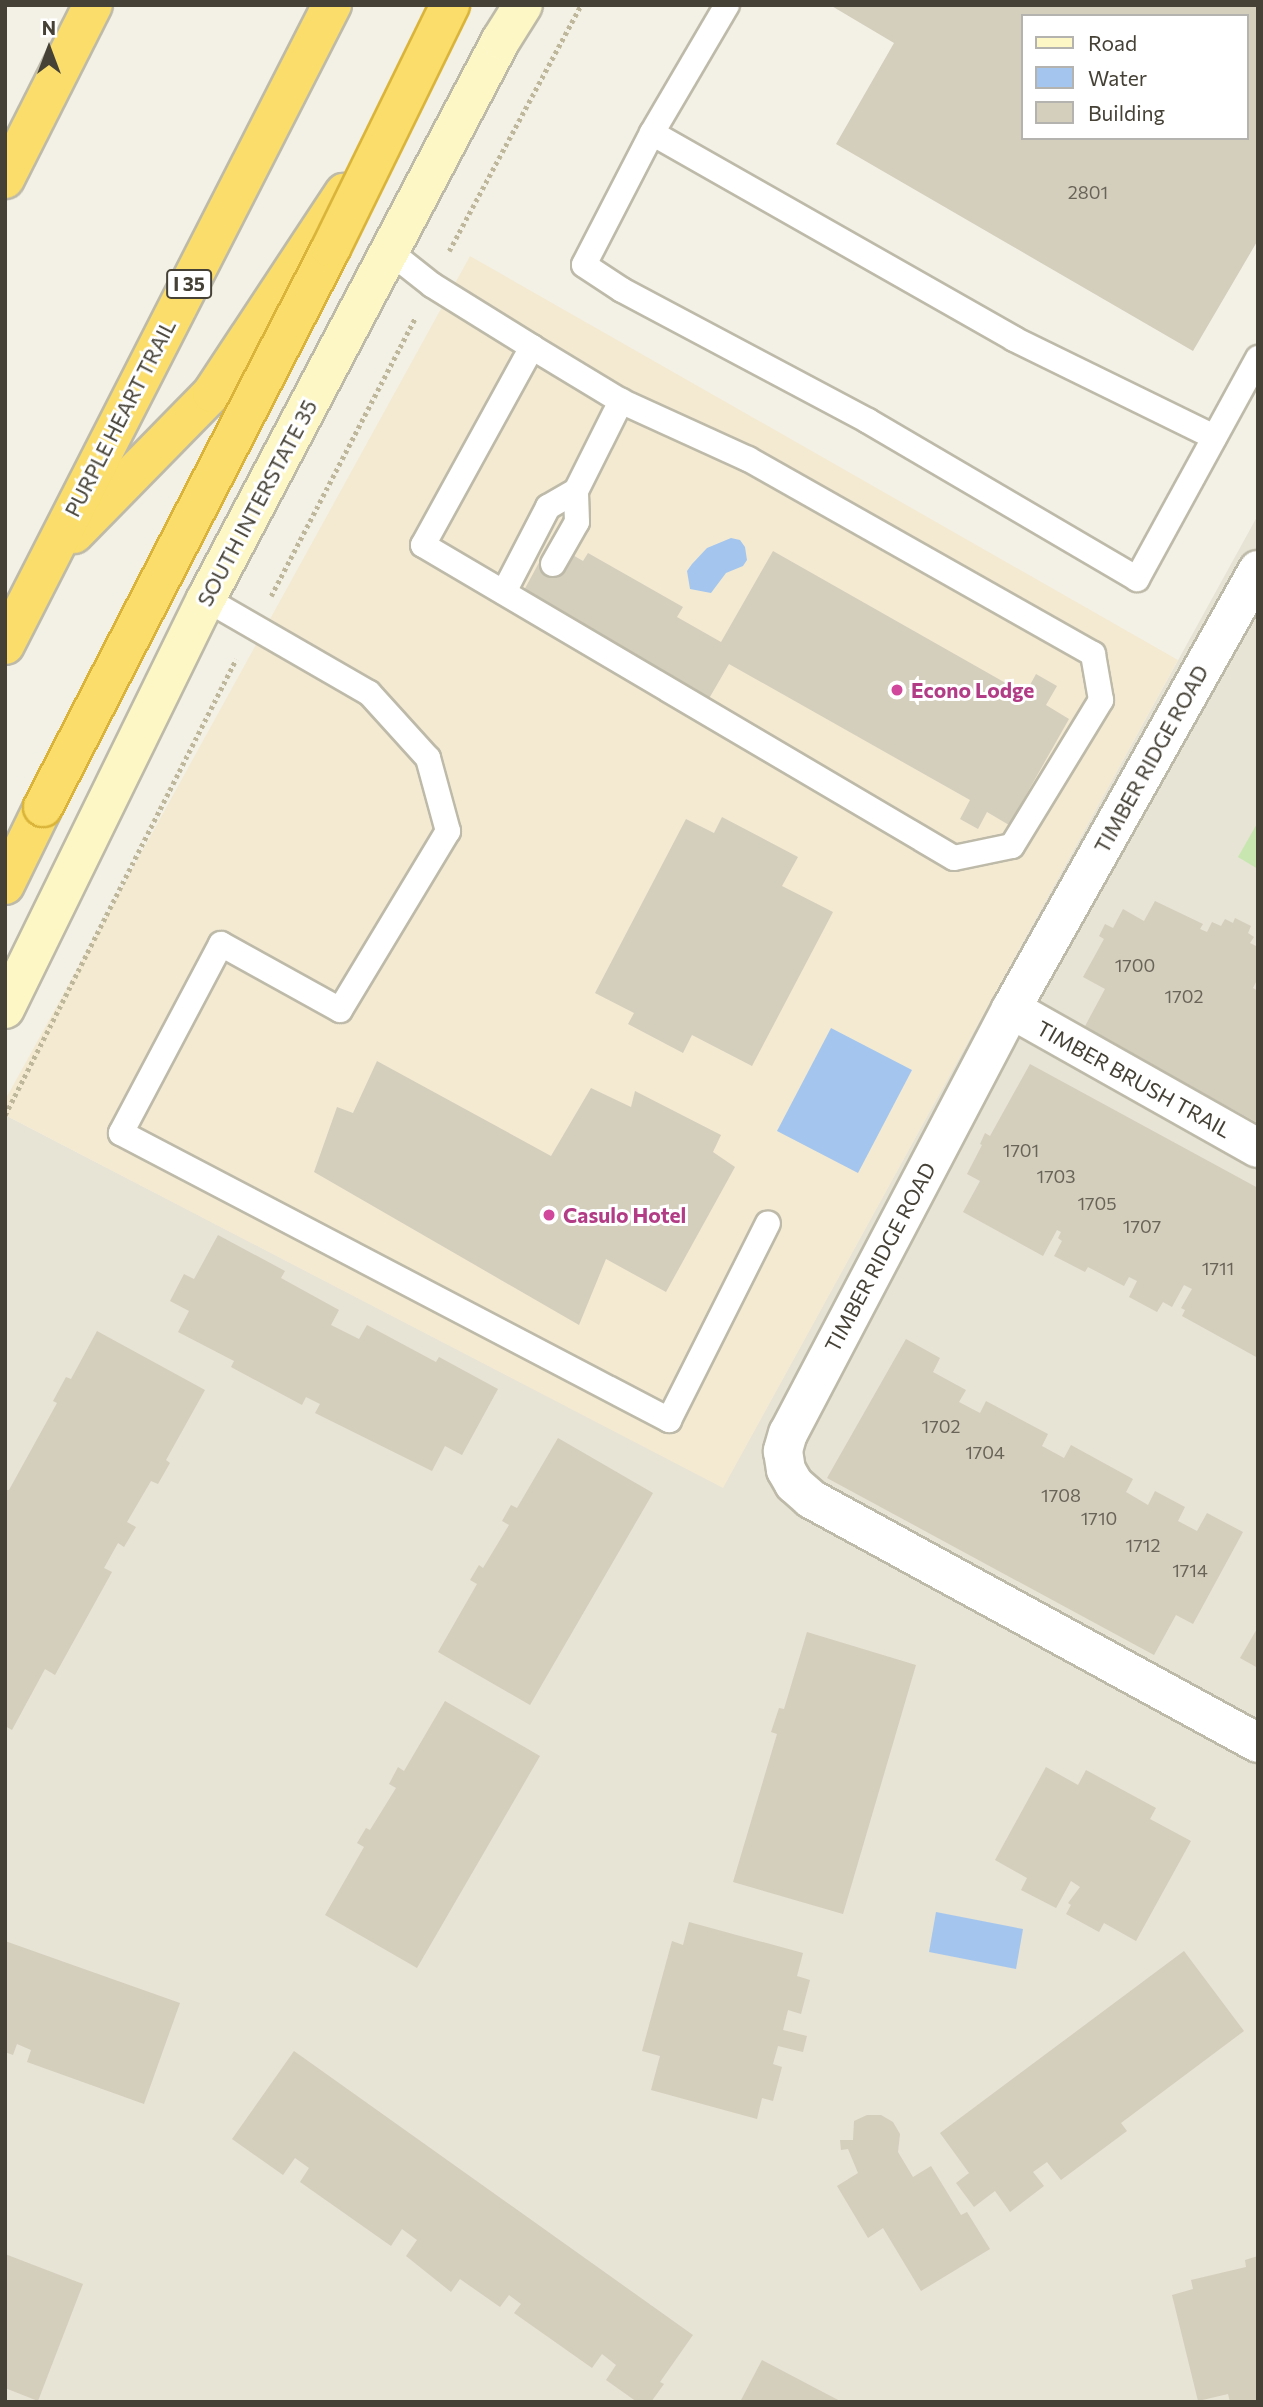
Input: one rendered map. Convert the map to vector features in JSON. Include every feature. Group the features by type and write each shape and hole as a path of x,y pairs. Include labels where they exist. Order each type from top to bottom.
{"highway":[{"path":"5,179 93,5"},
{"name":"PURPLE HEART TRAIL","path":"5,645 332,5"},
{"path":"5,885 226,454 450,5"},
{"path":"46,564 212,393 468,5"}],"main road":[{"name":"SOUTH INTERSTATE 35","path":"5,1009 206,599 501,40 523,5"}],"street":[{"name":"TIMBER RIDGE ROAD","path":"1258,570 1011,1010 788,1433 783,1451 786,1470 794,1485 811,1499 1258,1743"},
{"name":"TIMBER BRUSH TRAIL","path":"1011,1010 1258,1148"}],"lane":[{"path":"727,5 652,133 584,265 622,290 868,421 1137,579 1258,358"},
{"path":"652,133 1014,339 1214,437"},
{"path":"390,251 432,285 621,401 748,458 1093,654 1101,700 1012,846 954,858 532,605 504,592 423,545 532,347"},
{"path":"554,564 577,522 576,491 621,401"},
{"path":"504,592 548,507 576,491"},
{"path":"206,599 369,693 428,758 448,831 340,1010 221,944 121,1133 668,1420 768,1223"}],"path":[{"path":"448,252 582,5"},
{"path":"283,574 401,344"},
{"path":"5,1115 233,665"}],"shaded area":[{"path":"470,256 1178,660 723,1488 5,1115 5,1100"},
{"path":"1258,515 1258,2402 5,2402 5,1115 723,1487"}],"green space":[{"path":"1258,822 1258,869 1238,857"}],"water":[{"path":"731,538 740,540 745,547 747,560 743,566 726,573 711,593 690,589 687,571 692,564 707,548"},
{"path":"831,1028 912,1070 858,1173 777,1131"},
{"path":"936,1912 1023,1929 1016,1969 929,1952"}],"building":[{"path":"830,5 1258,5 1258,240 1193,351 836,144 894,43"},
{"name":"Econo Lodge","path":"773,551 1025,694 1036,674 1057,686 1046,705 1069,719 1009,825 987,812 978,829 960,819 970,800 729,664 707,702 522,594 542,557 562,569 571,554 583,561 588,553 683,607 677,617 721,642"},
{"path":"722,817 798,857 782,886 833,912 752,1066 692,1035 683,1053 628,1024 634,1013 595,993 686,819 714,833"},
{"path":"1155,901 1203,924 1200,929 1207,932 1212,922 1221,926 1225,919 1233,923 1235,918 1251,926 1248,933 1254,937 1250,943 1258,947 1258,978 1253,988 1258,991 1258,1123 1084,1028 1105,989 1083,977 1104,939 1099,936 1105,924 1113,928 1123,909 1144,921"},
{"name":"Casulo Hotel","path":"377,1061 551,1156 591,1088 631,1107 635,1091 721,1135 713,1152 735,1167 666,1292 606,1259 579,1325 314,1172 337,1107 353,1113"},
{"path":"1030,1064 1258,1188 1258,1358 1182,1316 1185,1310 1181,1308 1192,1289 1184,1285 1172,1307 1163,1302 1157,1312 1129,1297 1137,1281 1129,1277 1124,1286 1088,1267 1085,1272 1054,1256 1062,1241 1058,1238 1061,1232 1057,1230 1043,1256 963,1212 980,1181 967,1174 982,1145 980,1144 985,1133 990,1136"},
{"path":"218,1235 285,1271 281,1278 339,1310 331,1325 359,1339 367,1325 436,1362 439,1357 498,1389 462,1455 445,1446 432,1471 315,1413 320,1404 306,1397 302,1405 231,1367 234,1361 178,1332 189,1311 170,1301 184,1274 194,1279"},
{"path":"97,1331 205,1390 166,1460 170,1463 158,1484 151,1481 127,1522 136,1527 124,1547 118,1543 104,1568 112,1572 55,1675 45,1669 12,1730 5,1726 5,1490 9,1490 57,1403 53,1401 66,1377 71,1379"},
{"path":"906,1339 940,1358 933,1372 966,1390 959,1402 980,1413 986,1401 1048,1434 1042,1446 1064,1458 1071,1445 1133,1479 1126,1492 1148,1505 1155,1491 1185,1507 1178,1521 1197,1531 1207,1513 1243,1532 1193,1624 1176,1615 1154,1655 827,1478"},
{"path":"558,1438 653,1493 530,1705 438,1652 477,1584 470,1580 479,1565 483,1568 509,1525 502,1521 511,1505 517,1508"},
{"path":"1258,1627 1258,1668 1240,1658"},
{"path":"807,1632 916,1665 843,1914 733,1882 777,1734 771,1732 779,1708 784,1709"},
{"path":"445,1701 540,1756 417,1968 325,1915 364,1847 357,1843 366,1828 370,1830 396,1788 389,1784 398,1767 404,1771"},
{"path":"1046,1767 1078,1785 1086,1770 1156,1808 1150,1819 1191,1841 1136,1941 1104,1923 1099,1932 1066,1914 1071,1905 1068,1903 1080,1887 1071,1881 1056,1908 1021,1890 1027,1878 995,1860"},
{"path":"689,1922 803,1953 797,1976 810,1980 801,2014 788,2010 783,2030 807,2036 803,2052 778,2046 773,2064 782,2067 773,2101 762,2098 757,2119 651,2090 660,2056 642,2051 672,1941 683,1945"},
{"path":"5,1941 180,2003 144,2104 27,2062 31,2050 17,2044 13,2055 5,2052"},
{"path":"1184,1951 1244,2031 1121,2123 1127,2131 1061,2180 1047,2162 1033,2172 1044,2186 1010,2212 995,2191 974,2207 956,2183 969,2173 940,2133"},
{"path":"294,2051 693,2335 660,2382 664,2384 651,2402 637,2402 606,2380 616,2365 602,2354 592,2368 514,2313 521,2304 509,2295 500,2307 460,2279 451,2292 406,2256 417,2240 402,2229 391,2246 300,2182 309,2168 295,2158 283,2175 232,2139"},
{"path":"867,2115 881,2115 893,2122 900,2134 898,2152 913,2177 931,2166 961,2215 967,2212 990,2249 921,2291 883,2228 868,2238 837,2186 858,2173 848,2149 841,2150 840,2140 853,2140 854,2121"},
{"path":"5,2254 83,2284 38,2401 5,2388"},
{"path":"1258,2256 1258,2402 1230,2402 1228,2394 1198,2401 1172,2295 1193,2289 1191,2280 1246,2267 1245,2260"},
{"path":"762,2360 842,2402 740,2402"}],"place":[{"name":"Econo Lodge","path":"897,690"},
{"name":"Casulo Hotel","path":"549,1215"}]}
